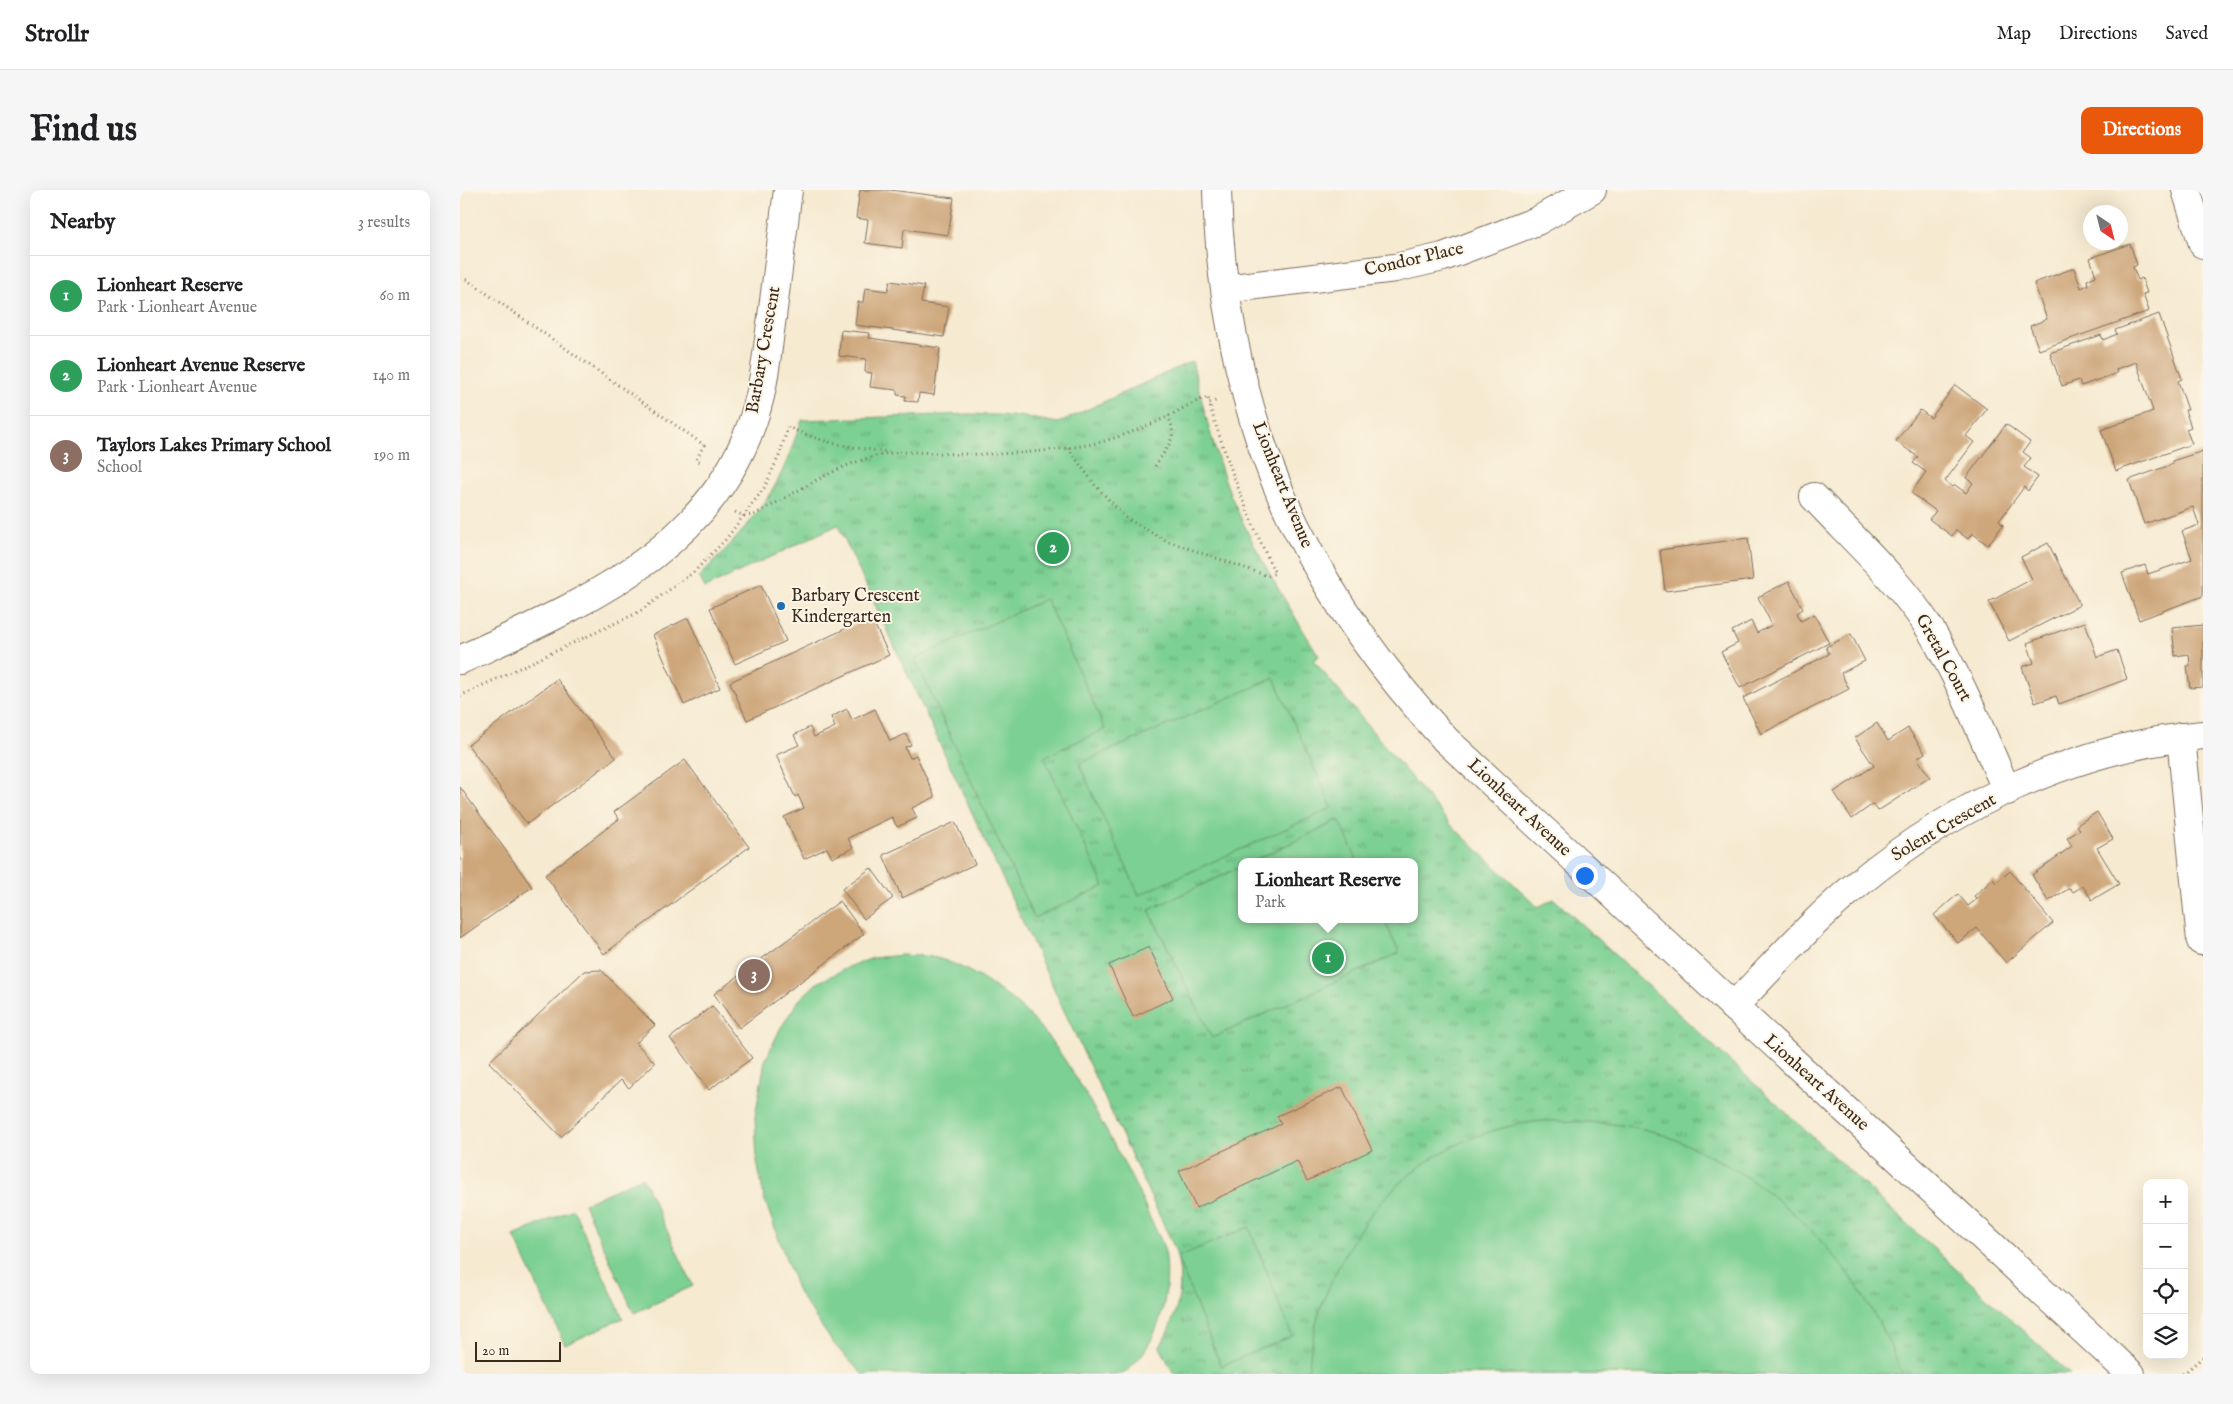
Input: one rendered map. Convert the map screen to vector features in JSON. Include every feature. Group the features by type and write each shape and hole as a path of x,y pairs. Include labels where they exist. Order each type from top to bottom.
{"street":[{"name":"Barbary Crescent","path":"460,660 554,617 608,588 654,556 691,521 710,499 726,476 747,437 760,396 788,190"},
{"name":"Lionheart Avenue","path":"1217,190 1220,255 1237,358 1272,471 1295,526 1337,600 1395,682 1446,740 2131,1373"},
{"name":"Condor Place","path":"1225,289 1395,268 1443,257 1537,221 1592,190"},
{"path":"2186,190 2203,244"},
{"name":"Gretal Court","path":"1814,497 1911,602 1929,628 1949,663 2007,791"},
{"path":"2192,736 2201,941"},
{"name":"Solent Crescent","path":"1733,1007 1824,914 1891,857 1924,835 1965,812 2044,774 2088,759 2192,736"}],"path":[{"path":"466,279 704,445 696,460 726,476"},
{"path":"1209,403 1246,392"},
{"path":"788,427 809,438 841,447 892,452 982,454 1068,448 1094,444 1168,416 1208,398 1233,478 1251,523 1275,573 1268,576 1167,541 1126,518 1095,485 1068,448"},
{"path":"1155,466 1173,436 1174,430 1168,416"},
{"path":"710,499 744,516 753,514 811,483 858,461 892,452"},
{"path":"2183,1374 2203,1357"}],"green space":[{"path":"1192,361 1214,446 1231,496 1240,517 1283,597 1319,656 1313,660 1450,824 1538,907 1554,899 2070,1374 1174,1374 1160,1347 1176,1311 1180,1288 1180,1275 1175,1249 838,525 705,588 699,576 733,541 765,502 781,474 802,420 969,414 1018,416 1058,423"},
{"path":"1046,599 1105,729 1044,757 1104,886 1034,918 915,659"},
{"path":"1274,678 1332,808 1139,895 1079,764"},
{"path":"1339,820 1356,858 1259,858"},
{"path":"1238,868 1238,923 1386,923 1399,953 1212,1038 1149,910"},
{"path":"902,955 928,956 941,959 969,971 1003,993 1033,1019 1069,1066 1126,1166 1164,1247 1167,1274 1163,1306 1153,1336 1135,1363 1123,1374 862,1374 833,1343 798,1292 764,1198 757,1161 755,1117 765,1061 780,1029 799,1000 817,983 851,966 873,958"},
{"path":"1542,1121 1608,1124 1648,1130 1676,1140 1737,1171 1797,1217 1824,1244 1848,1274 1869,1306 1887,1339 1902,1374 1308,1374 1315,1328 1326,1294 1338,1268 1354,1238 1395,1187 1420,1167 1447,1150 1476,1136 1508,1127"},
{"path":"642,1177 693,1286 634,1313 584,1204"},
{"path":"573,1209 623,1318 565,1345 514,1236"},
{"path":"1249,1227 1292,1336 1221,1366 1177,1257"}],"building":[{"path":"860,190 890,190 954,198 948,235 904,229 902,248 865,243 868,220 856,218"},
{"path":"2130,244 2137,265 2133,267 2138,280 2142,278 2147,293 2143,294 2149,311 2039,350 2030,326 2047,319 2034,283 2074,268 2081,288 2088,285 2087,280 2096,276 2090,258 2113,250 2128,250 2128,245"},
{"path":"890,281 924,286 921,303 949,307 944,337 855,325 858,302 863,302 865,288 888,291"},
{"path":"2159,314 2182,379 2178,381 2188,410 2185,410 2191,427 2186,429 2192,444 2116,471 2101,430 2153,411 2136,362 2116,369 2117,373 2081,386 2079,380 2062,386 2050,353 2101,335 2103,340 2117,334 2115,330"},
{"path":"841,330 870,333 869,338 940,348 934,395 919,393 918,402 905,401 906,396 897,395 897,390 870,387 872,373 865,372 866,359 839,356"},
{"path":"1955,385 1987,409 1966,436 1974,442 1945,481 1966,493 1973,483 1966,478 2006,424 2030,442 2023,452 2031,458 2024,467 2038,477 2028,491 2024,487 1999,521 2003,525 1988,545 1972,533 1968,539 1956,530 1952,536 1929,519 1936,511 1911,493 1926,472 1913,463 1918,457 1896,441 1920,410 1931,418"},
{"path":"2203,451 2203,596 2139,620 2122,573 2145,565 2148,574 2192,559 2182,531 2199,525 2193,507 2144,524 2129,480 2173,464 2172,461"},
{"path":"1748,538 1753,580 1665,591 1660,550"},
{"path":"2048,543 2080,605 2009,641 1989,602 2032,579 2021,557"},
{"path":"1789,581 1803,609 1797,613 1801,621 1814,614 1829,643 1740,688 1721,652 1738,643 1732,631 1751,621 1757,633 1772,625 1758,597"},
{"path":"761,585 786,641 735,664 710,608"},
{"path":"871,617 889,655 747,720 730,682"},
{"path":"688,618 720,688 684,705 653,635"},
{"path":"2085,622 2097,657 2117,650 2127,679 2059,704 2056,696 2035,703 2022,667 2034,663 2027,643"},
{"path":"2203,625 2203,687 2190,688 2187,666 2190,666 2189,654 2175,656 2172,628"},
{"path":"1851,634 1865,661 1841,673 1849,689 1761,734 1743,698 1829,654 1826,647"},
{"path":"557,679 616,758 527,824 468,745"},
{"path":"847,709 852,720 875,709 890,741 906,734 911,745 905,747 910,758 916,755 935,797 912,808 917,818 897,827 892,817 848,838 853,848 832,858 827,848 804,859 784,817 804,808 798,795 795,797 776,755 799,745 794,735 810,727 814,737 835,727 831,717"},
{"path":"1877,723 1888,741 1908,728 1925,753 1917,758 1930,777 1878,811 1873,804 1852,819 1834,792 1874,766 1855,738"},
{"path":"685,760 749,847 604,954 545,875 619,819 614,812"},
{"path":"460,787 532,887 460,938"},
{"path":"2097,812 2113,839 2097,848 2119,884 2092,900 2083,886 2073,892 2070,888 2048,901 2032,875 2072,846 2067,838 2080,830 2077,825"},
{"path":"955,822 975,864 902,898 883,855"},
{"path":"871,868 893,898 864,919 842,889"},
{"path":"2010,871 2053,923 2006,963 1977,928 1958,943 1934,915 1958,894 1968,906 1977,899 1974,896 1993,879 1996,883"},
{"path":"840,901 864,934 739,1028 714,994"},
{"path":"1149,947 1173,998 1133,1017 1109,965"},
{"path":"601,970 655,1025 636,1043 655,1063 629,1088 621,1080 561,1137 489,1062 584,971"},
{"path":"712,1006 752,1058 709,1090 670,1038"},
{"path":"1342,1087 1372,1150 1307,1181 1297,1161 1196,1208 1179,1171 1281,1124 1277,1116"}],"place":[{"name":"Lionheart Avenue Reserve","path":"1053,548"},
{"name":"Barbary Crescent Kindergarten","path":"781,606"},
{"name":"Lionheart Reserve","path":"1328,958"},
{"name":"Taylors Lakes Primary School","path":"754,975"}]}
